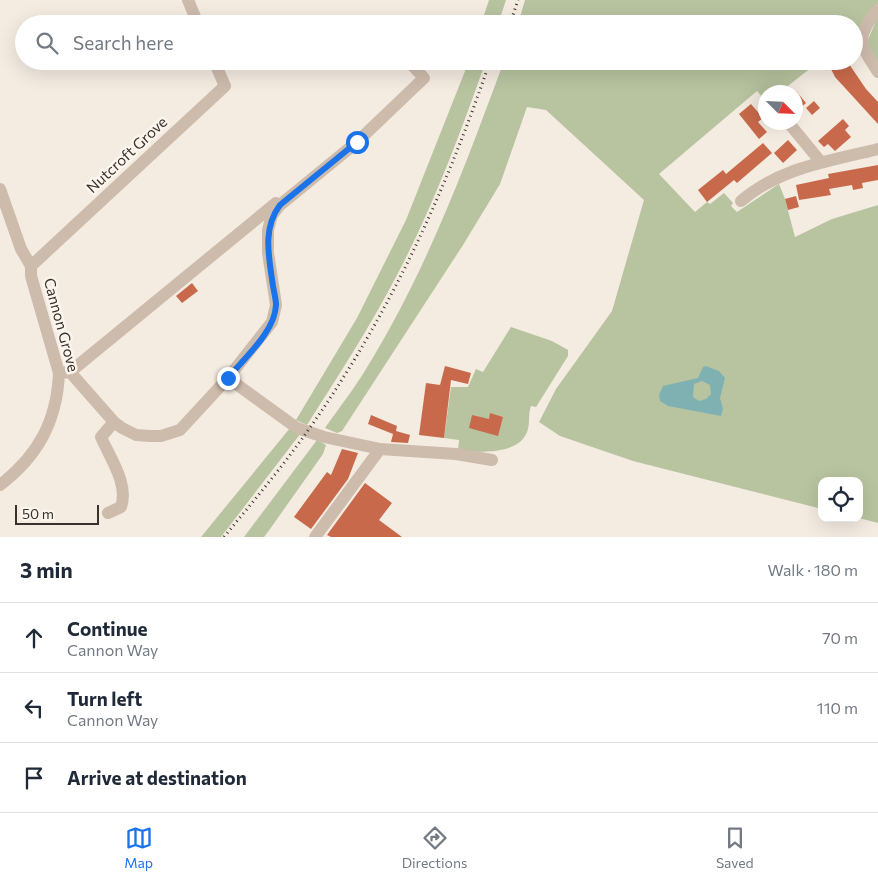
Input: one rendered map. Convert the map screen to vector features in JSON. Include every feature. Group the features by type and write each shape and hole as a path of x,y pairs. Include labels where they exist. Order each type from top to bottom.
{"street":[{"path":"188,0 194,15"},
{"path":"863,31 878,9"},
{"path":"863,49 878,72"},
{"name":"Nutcroft Grove","path":"31,266 225,86 218,70"},
{"path":"280,205 275,202 64,372 114,422 136,435 161,436 180,430 228,378 272,322 276,305 268,253 268,230 272,215 280,205 357,142 424,78 417,70"},
{"path":"795,130 820,161"},
{"path":"741,201 754,190 787,173 820,161 878,149"},
{"name":"Cannon Grove","path":"0,189 20,249 31,266 31,276 64,372 45,435 33,455 20,470 0,485"},
{"path":"228,378 297,428 324,437 380,449 456,454 492,460"},
{"path":"108,513 121,507 124,496 121,482 101,437 114,422"},
{"path":"315,537 380,449"}],"green space":[{"path":"489,0 506,0 501,15 484,15"},
{"path":"525,0 878,0 863,23 863,15 521,15"},
{"path":"878,16 878,63 867,42"},
{"path":"465,70 483,70 445,170 410,249 387,294 307,425 296,420 357,318 406,220"},
{"path":"501,70 809,70 789,85 758,85 758,92 757,91 659,174 695,212 707,202 710,204 724,193 733,203 731,206 737,212 779,184 795,237 832,219 878,205 878,523 863,519 863,477 818,477 818,508 633,461 560,436 539,422 556,389 612,311 644,200 546,110 527,107 500,184 463,245 342,431 337,433 325,428 366,369 388,332 426,257 459,179"},
{"path":"511,327 552,341 568,350 568,356 536,407 531,406 528,429 524,438 517,444 498,451 458,451 459,440 444,438 451,387 468,387 476,369 483,372"},
{"path":"290,428 301,433 221,537 201,537"},
{"path":"317,440 326,445 323,454 264,537 244,537"}],"water":[{"path":"706,366 719,371 725,378 720,398 723,409 721,416 668,406 660,401 659,395 663,386 698,378 703,367","holes":["702,381 710,385 711,394 706,399 699,401 693,397 694,384"]}],"building":[{"path":"832,70 853,70 878,102 878,124 835,77"},
{"path":"814,101 820,108 812,115 806,108"},
{"path":"751,104 758,112 758,130 765,130 767,132 759,139 739,114"},
{"path":"843,119 849,126 845,130 851,137 835,151 828,144 824,147 818,141"},
{"path":"788,140 797,150 783,163 774,153"},
{"path":"763,143 772,153 737,183 734,180 707,202 698,190 723,170 726,174"},
{"path":"878,165 878,180 862,183 863,188 853,190 852,185 829,189 831,195 799,200 796,185 829,178 828,174"},
{"path":"796,196 799,207 788,210 785,199"},
{"path":"192,283 198,291 182,303 176,296"},
{"path":"445,366 471,373 468,384 451,380 444,438 419,435 426,383 440,385"},
{"path":"490,413 503,417 498,436 469,428 472,415 489,419"},
{"path":"371,415 397,426 396,431 410,435 408,443 391,442 393,434 368,424"},
{"path":"342,449 358,453 348,479 311,529 294,517 327,472 331,475"},
{"path":"365,483 392,503 379,520 402,537 331,537 327,535"}],"railway":[{"path":"513,15 518,0"},
{"path":"224,537 275,475 334,393 387,302 433,208 487,70"}],"route":[{"path":"228,378 272,322 276,305 268,253 268,230 272,215 280,205 357,142"}]}
